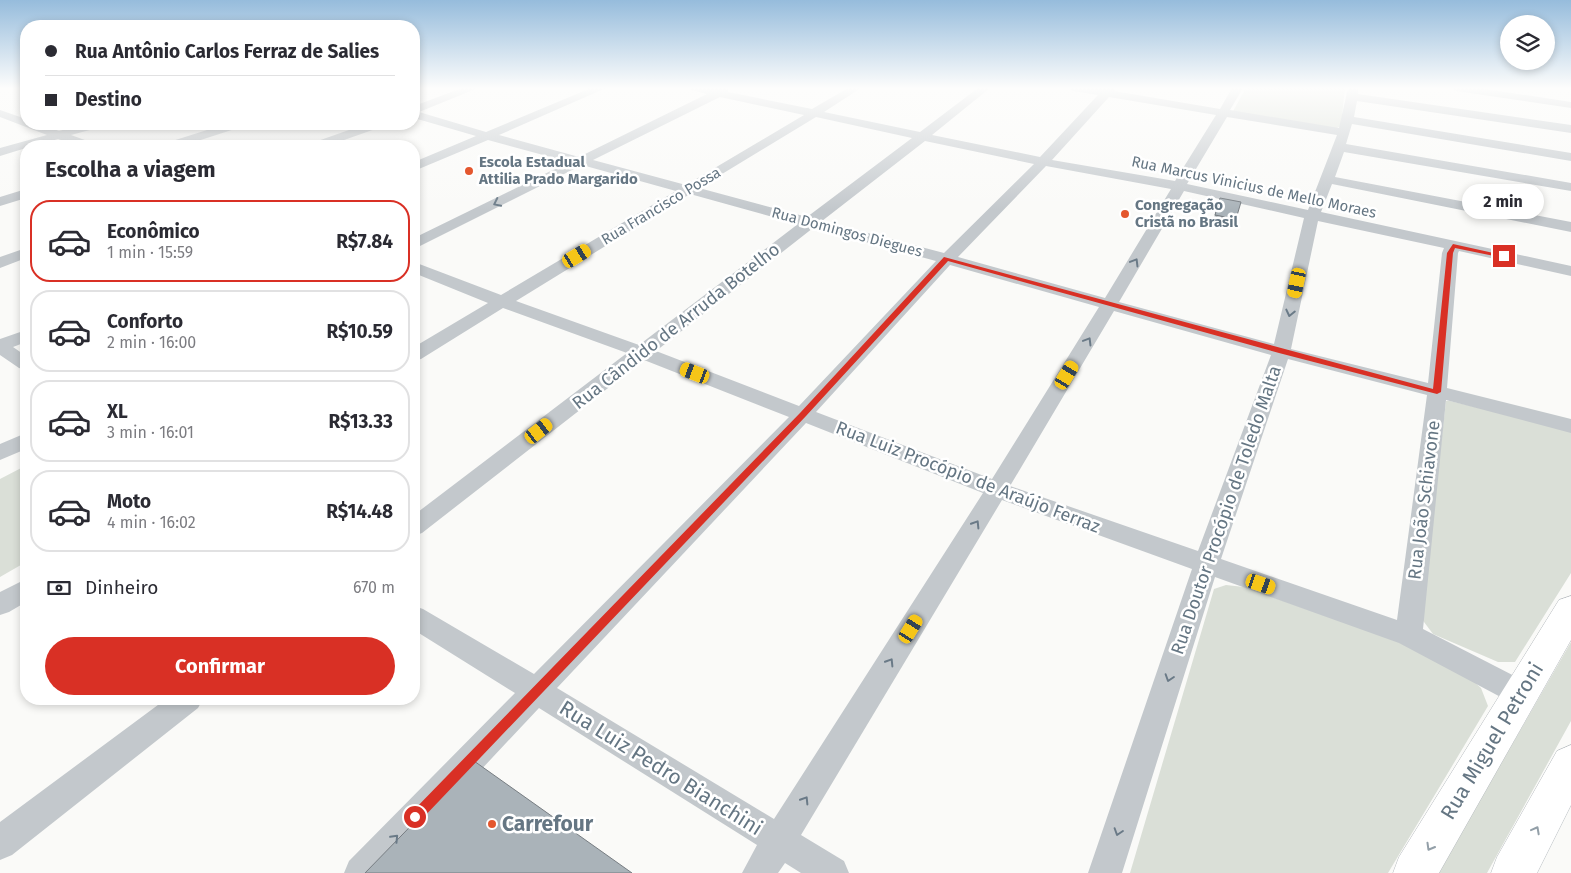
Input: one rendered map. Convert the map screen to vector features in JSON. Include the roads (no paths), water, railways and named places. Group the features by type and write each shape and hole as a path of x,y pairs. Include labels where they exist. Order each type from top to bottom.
{"main road":[{"name":"Rua Miguel Petroni","path":"1415,873 1520,693 1571,610"},
{"path":"1513,873 1571,764"}],"street":[{"name":"Rua Domingos Diegues","path":"463,129 947,259 1281,352 1571,426"},
{"path":"420,165 504,129"},
{"path":"420,241 647,129"},
{"name":"Rua Francisco Possa","path":"420,351 790,129"},
{"name":"Rua Marcus Vinicius de Mello Moraes","path":"884,129 1043,162 1179,186 1571,271"},
{"name":"Rua Cândido de Arruda Botelho","path":"420,521 934,129"},
{"path":"361,873 803,414 947,259 1074,129"},
{"path":"759,873 997,490 1214,129"},
{"path":"1320,129 1342,132"},
{"name":"Rua Doutor Procópio de Toledo Malta","path":"1104,873 1206,565 1281,352 1312,214 1317,208 1326,179 1340,147 1344,129"},
{"path":"1401,129 1571,157"},
{"path":"47,130 73,140"},
{"path":"42,140 77,130"},
{"path":"188,140 219,130"},
{"path":"333,140 360,130"},
{"path":"0,152 20,146"},
{"path":"1340,147 1571,187"},
{"path":"1326,179 1571,227"},
{"path":"0,202 20,196"},
{"name":"Rua João Schiavone","path":"1409,635 1437,392 1450,253 1453,246"},
{"path":"0,263 20,255"},
{"name":"Rua Luiz Procópio de Araújo Ferraz","path":"420,269 502,302 642,352 997,490 1409,635 1520,693"},
{"path":"0,346 20,337"},
{"path":"0,346 20,360"},
{"path":"0,453 20,443"},
{"path":"0,605 20,593"},
{"name":"Rua Luiz Pedro Bianchini","path":"420,621 537,690 779,842 832,873"},
{"path":"0,843 180,705"}],"place":[{"name":"Escola Estadual Attilia Prado Margarido","path":"469,171"},
{"name":"Congregação Cristã no Brasil","path":"1125,214"},
{"name":"Carrefour","path":"492,824"}]}
